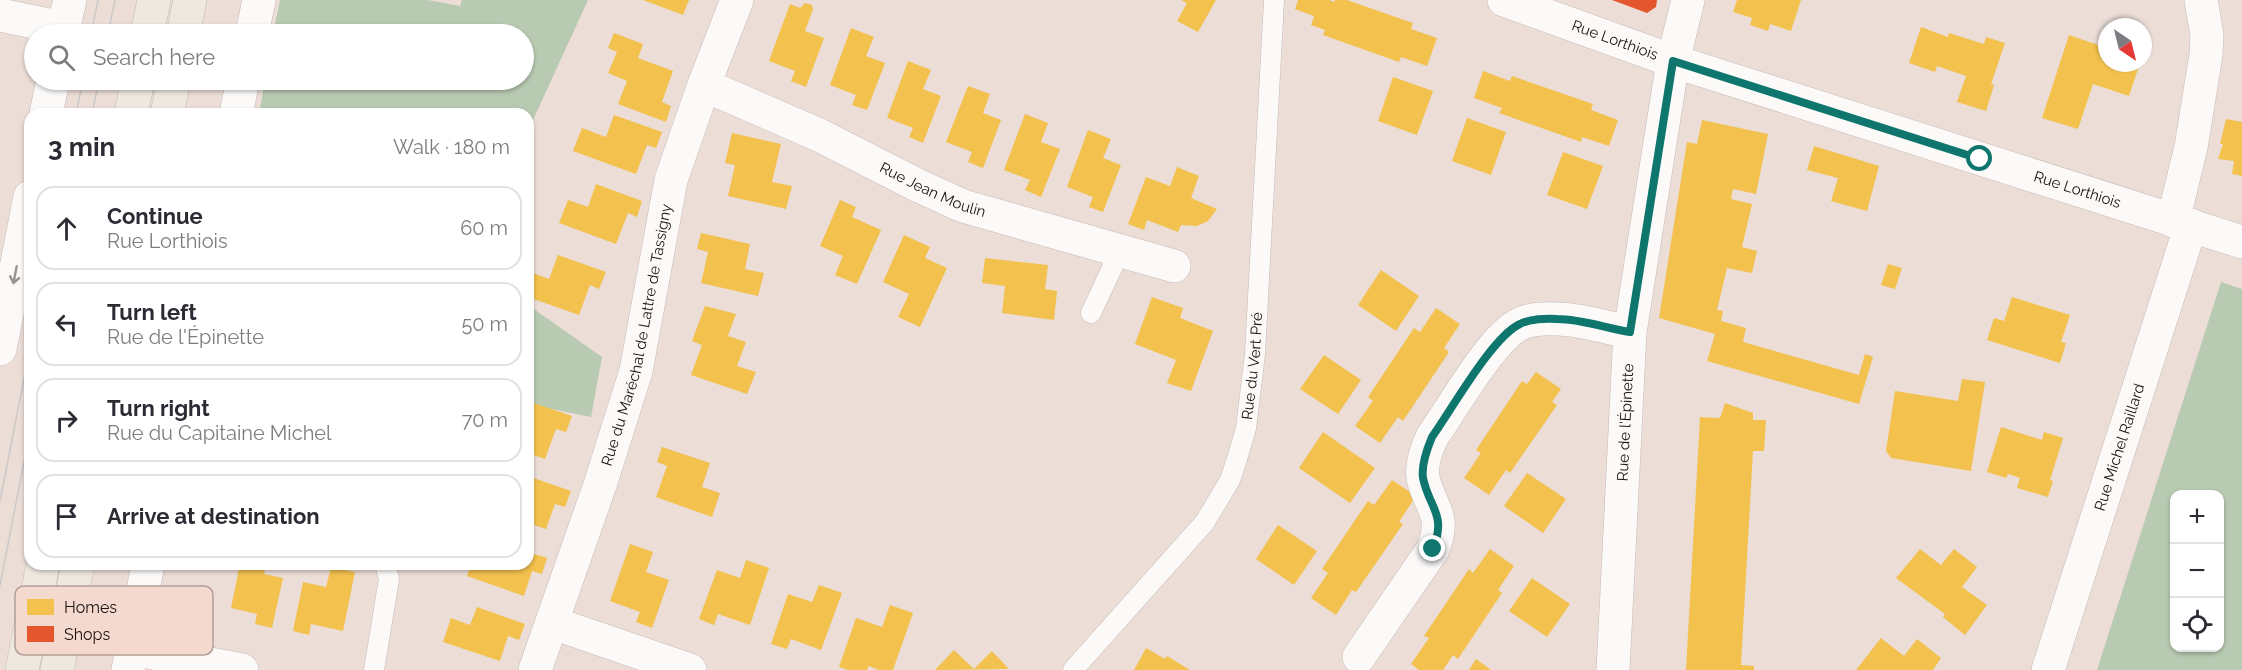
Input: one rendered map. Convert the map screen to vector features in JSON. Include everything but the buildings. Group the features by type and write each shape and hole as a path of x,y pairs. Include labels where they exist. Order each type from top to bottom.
{"main road":[{"path":"149,24 154,0"},
{"path":"185,24 190,0"},
{"path":"132,108 136,90"},
{"path":"168,108 172,90"},
{"path":"39,586 42,570"},
{"path":"74,586 77,570"},
{"path":"22,670 25,655"},
{"path":"57,670 60,655"}],"street":[{"path":"254,24 259,0"},
{"name":"Rue du Maréchal de Lattre de Tassigny","path":"535,670 628,399 644,336 671,180 737,0"},
{"name":"Rue Lorthiois","path":"1504,0 1673,61 2242,242"},
{"name":"Rue de l'Épinette","path":"1613,670 1630,332 1673,61 1688,0"},
{"path":"2182,223 2191,147 2206,55 2207,35 2201,0"},
{"path":"0,15 65,21"},
{"name":"Rue Jean Moulin","path":"704,85 819,135 926,190 963,206 1174,266"},
{"path":"47,108 51,90"},
{"path":"237,108 241,90"},
{"name":"Rue Michel Raillard","path":"2048,670 2182,223"},
{"path":"0,349 24,227"},
{"path":"1359,657 1433,549 1439,536 1439,521 1423,477 1428,448 1432,437 1494,345 1521,323 1536,320 1558,318 1630,332"},
{"path":"144,586 147,570"},
{"path":"553,623 690,670"},
{"path":"130,659 242,670"}],"lane":[{"name":"Rue du Vert Pré","path":"1073,670 1205,522 1230,480 1237,459 1251,395 1255,354 1274,0"},
{"path":"1091,314 1120,251"},
{"path":"374,670 389,579 387,570"}],"green space":[{"path":"280,0 428,0 460,6 462,0 588,0 534,118 534,108 260,108 263,90 534,90 534,24 275,24"},
{"path":"2221,282 2242,289 2242,670 2097,670"},
{"path":"534,309 602,357 591,417 534,405"}],"tram line":[{"path":"93,24 98,0"},
{"path":"110,24 115,0"},
{"path":"77,108 81,90"},
{"path":"93,108 97,90"},
{"path":"0,501 24,379"},
{"path":"0,585 24,463"}],"route":[{"path":"1433,549 1439,536 1439,521 1423,477 1428,448 1432,437 1494,345 1521,323 1536,320 1558,318 1630,332 1673,61 1980,159"}]}
